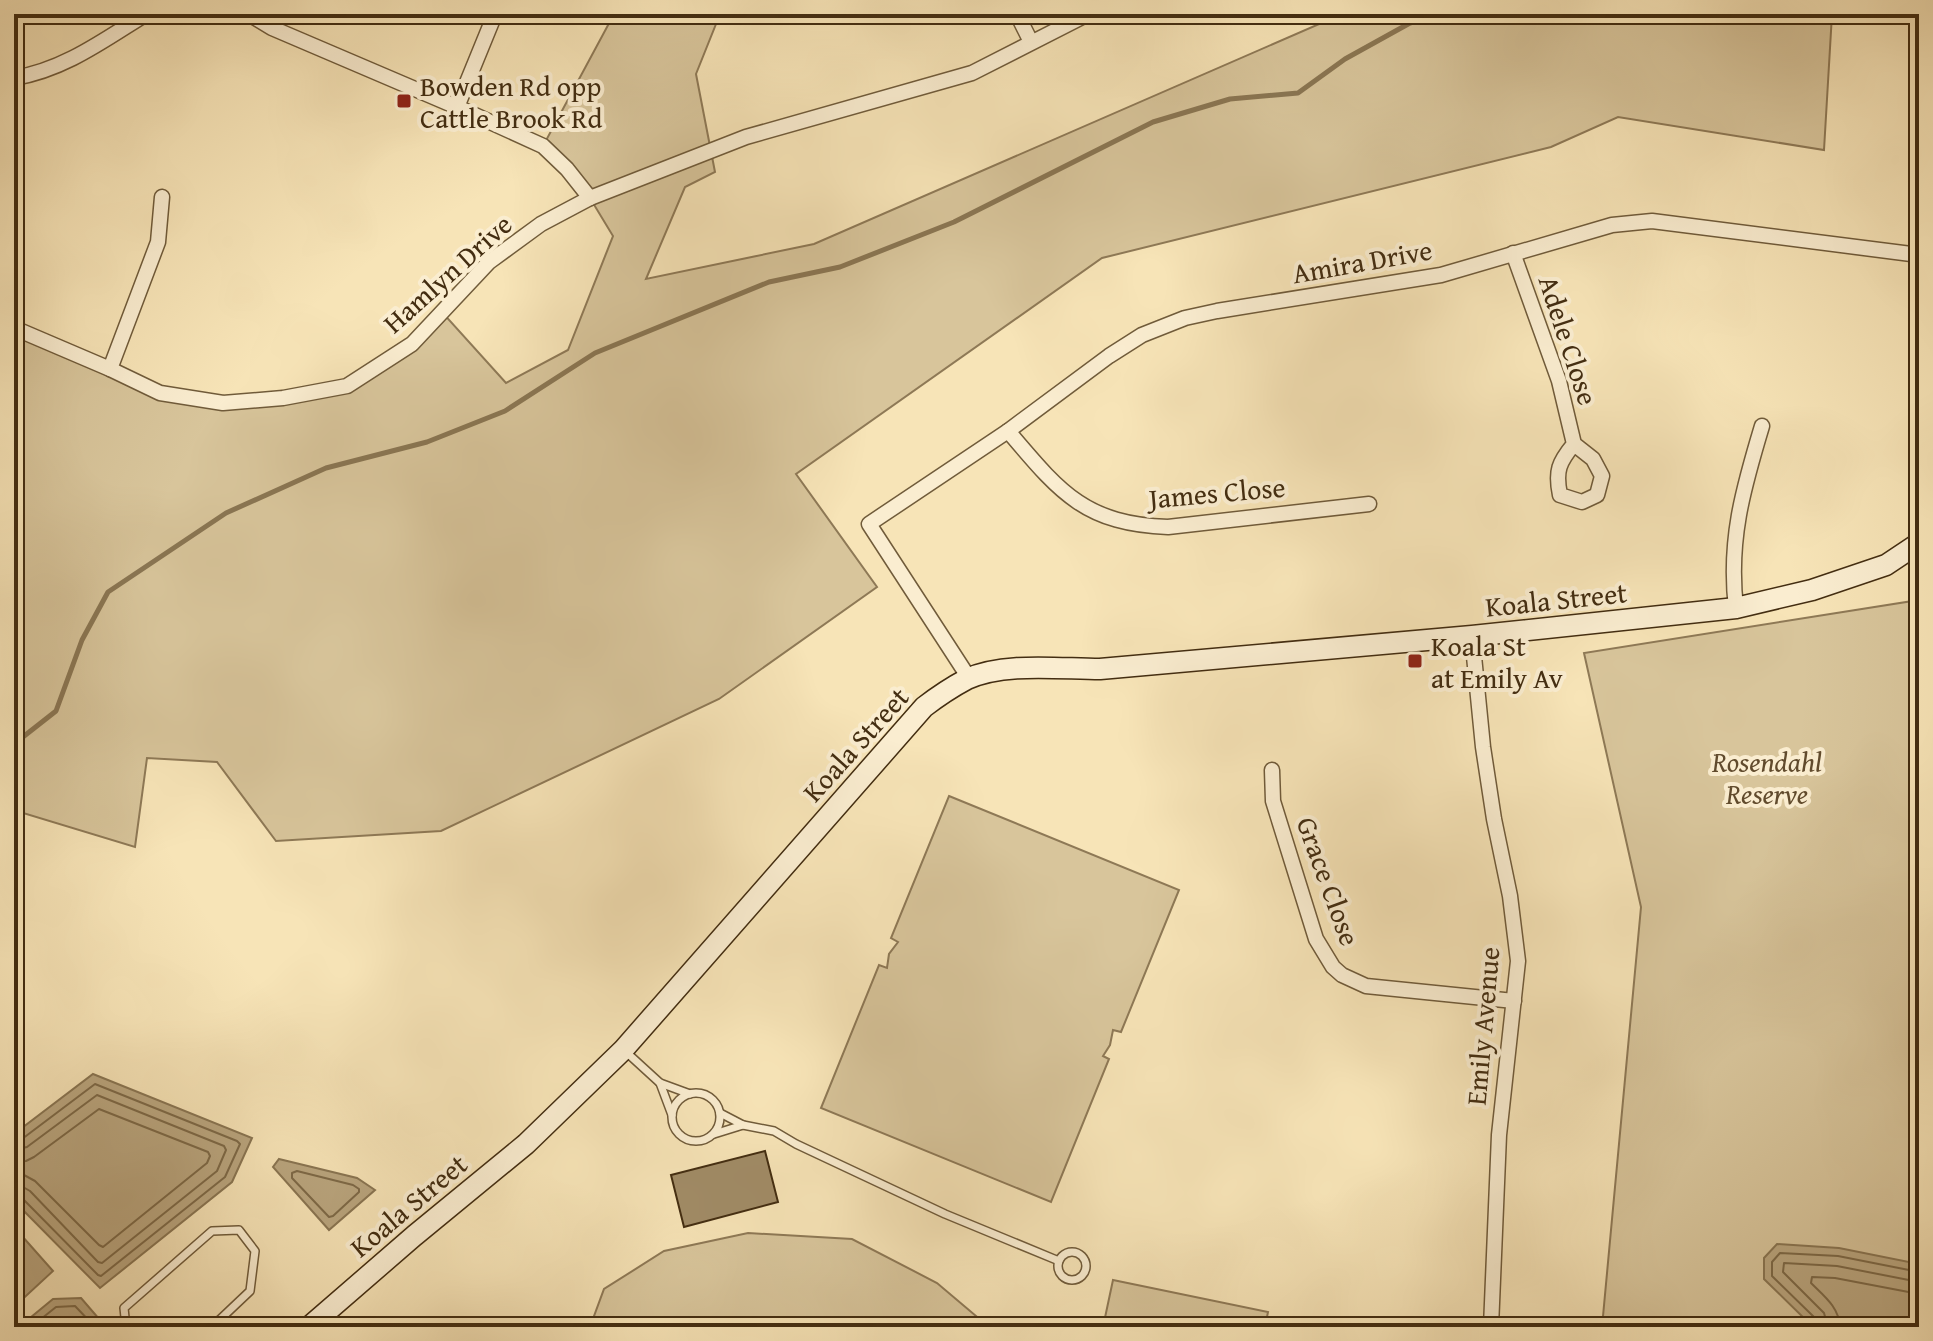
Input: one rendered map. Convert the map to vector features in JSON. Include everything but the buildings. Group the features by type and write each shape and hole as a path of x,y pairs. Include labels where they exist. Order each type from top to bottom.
{"street":[{"path":"14,78 35,74 77,57 146,14"},
{"path":"249,14 272,28 543,146 590,198"},
{"path":"457,107 495,14"},
{"path":"1017,14 1031,42"},
{"name":"Hamlyn Drive","path":"14,328 160,393 223,403 283,398 347,386 412,344 489,262 541,224 590,198 746,137 972,73 1088,14"},
{"path":"110,369 158,242 162,197"},
{"name":"Amira Drive","path":"969,678 869,524 1008,431 1142,335 1165,325 1217,311 1441,275 1612,225 1652,221 1919,255"},
{"name":"Adele Close","path":"1513,253 1559,381 1574,444"},
{"path":"1736,608 1733,552 1738,512 1762,426"},
{"name":"James Close","path":"1008,431 1066,495 1095,512 1122,522 1168,527 1369,504"},
{"name":"Koala Street","path":"309,1327 526,1144 623,1050 924,707 969,678 1004,670 1045,667 1100,669 1472,636 1736,608 1812,590 1886,565 1919,543"},
{"name":"Emily Avenue","path":"1472,636 1483,747 1518,961 1499,1135 1491,1327"},
{"name":"Grace Close","path":"1272,770 1273,801 1316,939 1333,967 1352,981 1366,986 1514,1001"}],"lane":[{"path":"623,1050 660,1083 712,1099 720,1113 720,1121 713,1134"},
{"path":"660,1083 675,1130 686,1140 701,1141 743,1125"},
{"path":"672,1116 677,1102 690,1094"},
{"path":"720,1113 743,1125 774,1131 945,1214 1059,1261"},
{"path":"126,1327 124,1308 212,1231 239,1230 255,1251 250,1291 212,1327"}],"green space":[{"path":"614,14 720,14 696,74 715,172 685,187 646,279 814,244 1342,14 1832,14 1824,150 1618,117 1551,147 1102,258 796,474 877,587 719,699 441,831 276,841 217,762 147,758 135,847 20,812 14,847 14,328 160,393 223,403 347,386 442,312 506,383 568,350 613,236 590,198 543,146"},
{"name":"Rosendahl Reserve","path":"1919,600 1919,1327 1602,1327 1641,907 1584,653"},
{"path":"949,796 1179,890 1121,1032 1113,1030 1110,1045 1103,1056 1109,1059 1051,1202 821,1108 879,965 887,968 889,954 898,942 891,938"},
{"path":"748,1233 852,1239 937,1283 989,1327 590,1327 604,1289 664,1251"},
{"path":"1113,1280 1268,1312 1265,1327 1103,1327"}],"water":[{"path":"93,1074 252,1138 232,1182 100,1288 14,1201 14,1134"},
{"path":"279,1159 357,1178 375,1190 329,1230 273,1167"},
{"path":"14,1227 53,1271 14,1307"},
{"path":"1777,1244 1839,1248 1919,1264 1919,1327 1813,1327 1764,1279 1764,1258"},
{"path":"81,1298 106,1327 19,1327 53,1299"}],"waterway":[{"path":"14,744 56,711 82,640 108,592 226,513 326,468 427,442 505,411 595,353 769,282 840,267 954,222 1153,122 1230,99 1298,93 1345,59 1410,23 1443,14"},
{"path":"1504,14 1509,14"}],"place":[{"name":"Bowden Rd opp Cattle Brook Rd","path":"404,101"},
{"name":"Koala St at Emily Av","path":"1415,661"}]}
